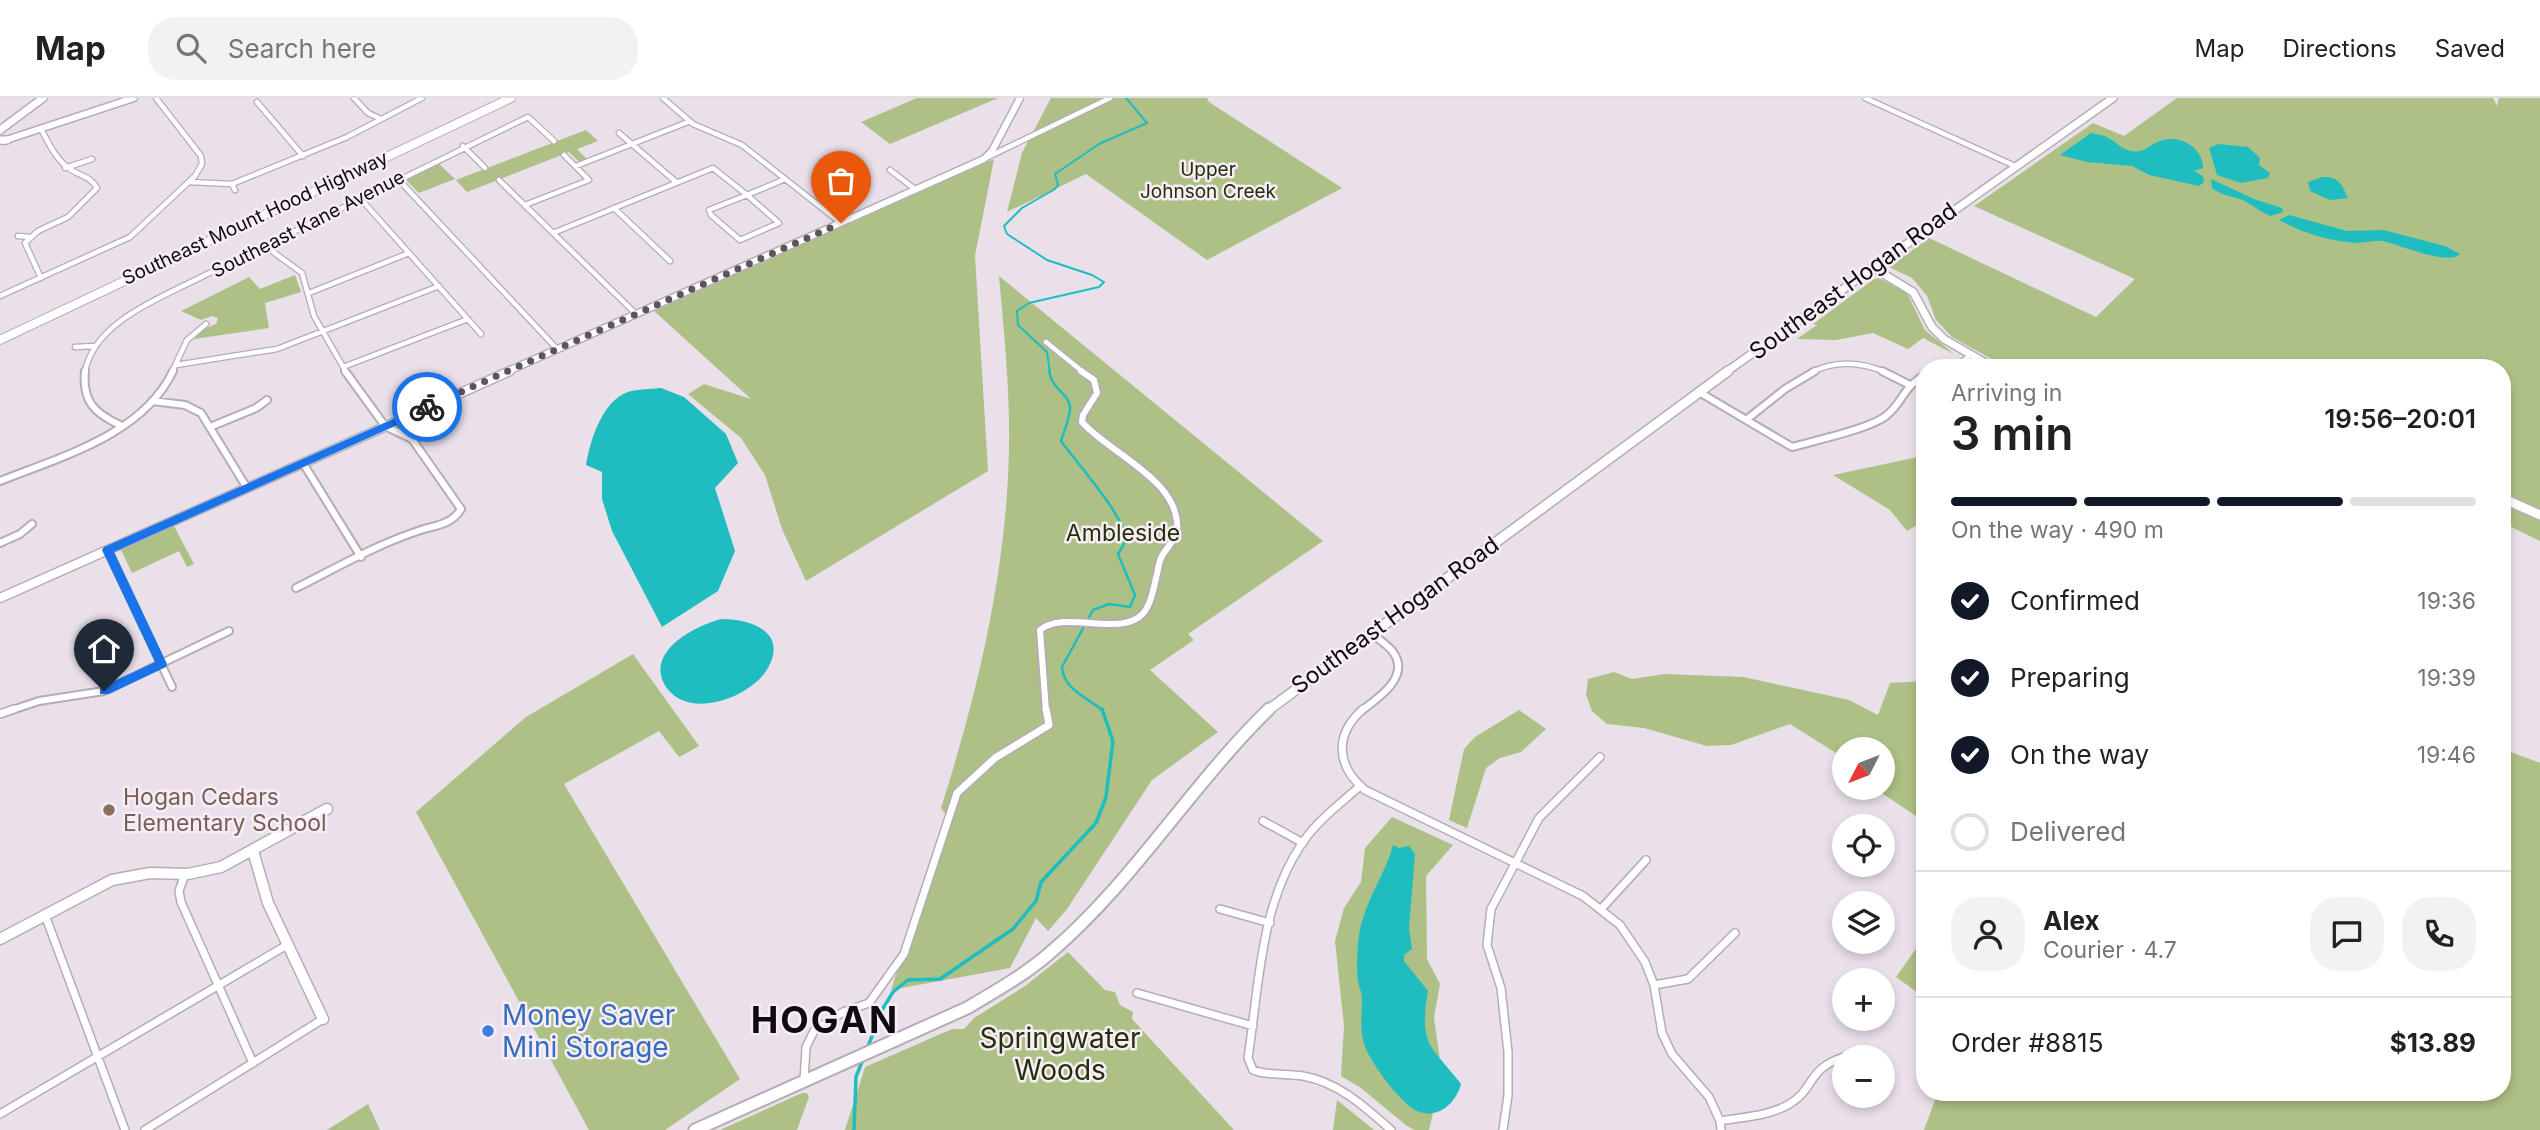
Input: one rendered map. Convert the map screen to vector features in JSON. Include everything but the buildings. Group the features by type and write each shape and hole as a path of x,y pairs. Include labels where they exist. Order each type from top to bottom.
{"highway":[{"name":"Southeast Mount Hood Highway","path":"0,337 498,98"},
{"name":"Southeast Mount Hood Highway","path":"0,337 511,98"}],"main road":[{"path":"0,130 43,98"},
{"name":"Southeast Hogan Road","path":"695,1130 976,1003 1051,952 1084,922 1122,881 1235,741 1273,705 1699,392 2113,98"},
{"path":"1872,268 1913,292 1932,327 1950,343 1978,359"},
{"path":"2511,502 2540,515"}],"street":[{"path":"2,141 134,98"},
{"path":"0,296 130,237 190,182 201,168 201,156 156,98"},
{"path":"355,98 368,113 381,119"},
{"path":"190,182 232,184 303,156 422,98"},
{"path":"663,98 688,122 737,142 841,223"},
{"path":"988,157 1020,98"},
{"path":"0,598 903,196 1110,98"},
{"path":"1865,98 2015,166"},
{"path":"257,102 303,156"},
{"name":"Southeast Kane Avenue","path":"120,425 98,414 86,392 83,377 86,363 96,346 111,330 141,310 463,146 528,117 554,141"},
{"path":"576,166 688,122"},
{"path":"18,236 30,237 68,217 97,188 92,179 76,175 65,168 41,129"},
{"path":"619,133 676,182"},
{"path":"463,146 485,168"},
{"path":"525,205 589,180 564,155"},
{"path":"65,168 92,159"},
{"path":"553,233 713,168 747,195 779,223 740,240 711,215 709,210 747,195 785,179"},
{"path":"890,170 916,190"},
{"path":"398,179 558,349"},
{"path":"499,180 636,314"},
{"path":"232,184 235,190"},
{"path":"360,198 481,334"},
{"path":"614,208 670,261"},
{"path":"30,237 25,248 41,278"},
{"path":"265,246 302,273 310,293 314,316 343,367 385,426 412,439 461,506 458,516 361,557 296,589"},
{"path":"310,293 409,253"},
{"path":"176,365 277,349 324,333 439,286"},
{"path":"343,367 468,319"},
{"path":"0,481 78,449 120,425 152,401 169,381 186,338 206,324"},
{"path":"804,1081 802,1056 806,1041 833,1018 872,1001 904,954 957,793 995,758 1049,725 1043,698 1040,630 1046,625 1066,622 1125,623 1142,615 1150,602 1161,558 1175,539 1178,526 1173,506 1164,490 1082,422 1083,415 1097,393 1094,380 1046,342"},
{"path":"75,346 96,346"},
{"path":"1965,359 1971,355"},
{"path":"1746,420 1810,371 1824,366 1847,363 1868,366 1908,384"},
{"path":"1699,392 1792,447 1885,418 1893,410 1900,393 1916,379"},
{"path":"210,427 256,408 268,400"},
{"path":"152,401 192,407 201,413 247,488"},
{"path":"303,463 361,557"},
{"path":"0,542 20,534 32,524"},
{"path":"108,550 172,687"},
{"path":"0,714 39,701 104,691 229,631"},
{"path":"1371,633 1394,653 1399,669 1392,684 1354,716 1344,736 1344,759 1360,786 1406,812 1583,896 1602,908 1633,942 1645,962 1654,985 1662,1033 1672,1054 1709,1097 1721,1125 1763,1115 1792,1103 1825,1063 1832,1061"},
{"path":"1503,1130 1508,1095 1506,1017 1501,988 1487,945 1491,909 1546,809 1600,757"},
{"path":"1360,786 1322,820 1303,843 1287,870 1270,923 1248,1058 1253,1070 1263,1074 1306,1077 1332,1086 1353,1097 1391,1130"},
{"path":"0,939 100,886 125,876 185,874 221,867 327,809"},
{"path":"1263,821 1303,843"},
{"path":"145,1130 324,1019 268,903 253,851"},
{"path":"1602,908 1646,860"},
{"path":"185,874 179,888 180,897 253,1063"},
{"path":"1220,909 1270,923"},
{"path":"45,915 125,1130"},
{"path":"1654,985 1688,979 1735,933"},
{"path":"0,1114 287,945"},
{"path":"1137,993 1254,1026"}],"green space":[{"path":"917,98 998,98 890,144 861,122"},
{"name":"Upper Johnson Creek","path":"1051,98 1207,98 1209,102 1342,188 1207,260 1086,174 1007,212 1022,153"},
{"path":"2177,98 2493,98 2497,106 2499,98 2540,98 2540,509 2511,496 2511,359 1992,359 1952,337 1936,320 1927,296 1912,278 1889,267 1929,238 2096,317 2135,279 1974,206 2093,123 2124,136"},
{"path":"586,130 598,141 577,149 588,160 579,162 569,152 467,192 456,180"},
{"path":"994,159 975,256 988,471 806,581 782,529 765,475 741,438 688,394 704,384 751,399 654,311"},
{"path":"438,163 455,179 419,193 407,181 409,178"},
{"path":"295,275 301,292 265,303 269,328 194,339 204,329 216,324 218,318 212,316 201,320 181,311 249,277 260,289"},
{"name":"Ambleside","path":"999,276 1323,541 1188,634 1194,640 1150,670 1218,732 1152,780 1067,909 1048,931 1036,918 1010,968 891,990 947,816 941,808 978,675 1003,539 1009,425"},
{"path":"1879,278 1907,293 1925,330 1954,354 1923,338 1908,349 1873,333 1836,340 1797,339 1817,325 1813,324"},
{"path":"1916,457 1916,526 1907,531 1890,510 1833,475"},
{"path":"2511,508 2540,521 2540,541 2511,527"},
{"path":"174,526 194,564 187,567 179,551 132,573 121,550"},
{"path":"633,654 699,746 679,757 659,731 564,784 740,1079 665,1130 589,1130 416,812 526,717"},
{"path":"1614,672 1632,679 1664,674 1743,677 1849,700 1878,715 1890,683 1916,682 1916,816 1892,800 1895,800 1895,737 1832,737 1832,750 1790,724 1731,745 1707,746 1644,728 1607,724 1592,711 1586,695 1588,679"},
{"path":"1519,710 1546,729 1521,752 1500,758 1486,768 1467,828 1449,820 1464,749 1475,737"},
{"path":"2511,752 2540,763 2540,1130 1924,1130 1935,1101 2511,1101"},
{"path":"1392,817 1453,845 1426,876 1427,959 1440,984 1434,1018 1442,1074 1429,1130 1415,1130 1407,1126 1361,1088 1341,1076 1344,1026 1335,941 1344,908 1361,882 1365,848"},
{"path":"1916,949 1916,991 1896,977"},
{"name":"Springwater Woods","path":"1068,952 1105,990 1115,992 1120,1005 1133,1012 1132,1019 1234,1130 845,1130 865,1067 952,1029 964,1029 974,1018 1025,986"},
{"path":"807,1093 809,1097 797,1130 720,1130"},
{"path":"1337,1100 1374,1130 1333,1130"},
{"path":"368,1104 380,1130 327,1130"}],"water":[{"path":"2091,133 2107,137 2124,149 2136,152 2167,139 2189,144 2202,161 2203,168 2194,171 2203,176 2204,182 2199,186 2149,175 2132,166 2087,162 2060,155"},
{"path":"2218,144 2248,147 2260,158 2259,165 2270,173 2268,178 2241,183 2217,175 2209,148"},
{"path":"2322,177 2339,182 2348,198 2330,200 2310,191 2308,182"},
{"path":"2211,179 2254,199 2282,208 2283,212 2271,216 2244,201 2222,194 2212,188"},
{"path":"2289,215 2347,231 2383,230 2445,246 2460,254 2446,258 2383,241 2356,243 2326,238 2279,220"},
{"path":"661,388 684,397 726,434 738,463 715,488 735,551 718,591 662,627 612,531 602,499 602,472 586,465 594,434 611,404 628,392"},
{"path":"722,619 755,625 770,637 773,656 768,668 749,688 720,701 704,704 676,697 666,687 661,674 661,662 676,642 687,634"},
{"path":"1393,845 1399,848 1409,846 1415,854 1409,928 1412,949 1404,955 1404,961 1428,991 1425,1011 1427,1039 1461,1084 1455,1098 1445,1108 1432,1113 1417,1111 1393,1090 1371,1058 1362,1034 1362,995 1357,967 1359,933 1366,908"}],"waterway":[{"path":"1050,372 1047,352 1018,325 1017,311 1029,303 1099,287 1104,282 1092,275 1047,260 1007,234 1004,226 1022,208 1055,189 1058,185 1055,174 1099,144 1147,123 1126,98"},
{"path":"1049,371 1070,408 1061,441 1099,489 1123,529 1124,545 1118,554 1135,595 1130,607 1109,604 1093,610 1062,667 1072,688 1103,711"},
{"path":"867,1049 882,1010 893,992 908,980 940,979 1013,929 1036,901 1041,882 1096,823 1106,797 1113,741 1103,711"},
{"path":"854,1130 856,1077 863,1059"}],"way so far":[{"path":"427,407 841,223"}],"place":[{"name":"Hogan Cedars Elementary School","path":"109,810"},
{"name":"Money Saver Mini Storage","path":"488,1031"}],"district":[{"name":"HOGAN","path":"825,1019"}],"route":[{"path":"104,691 162,664 108,550 427,407"}]}
